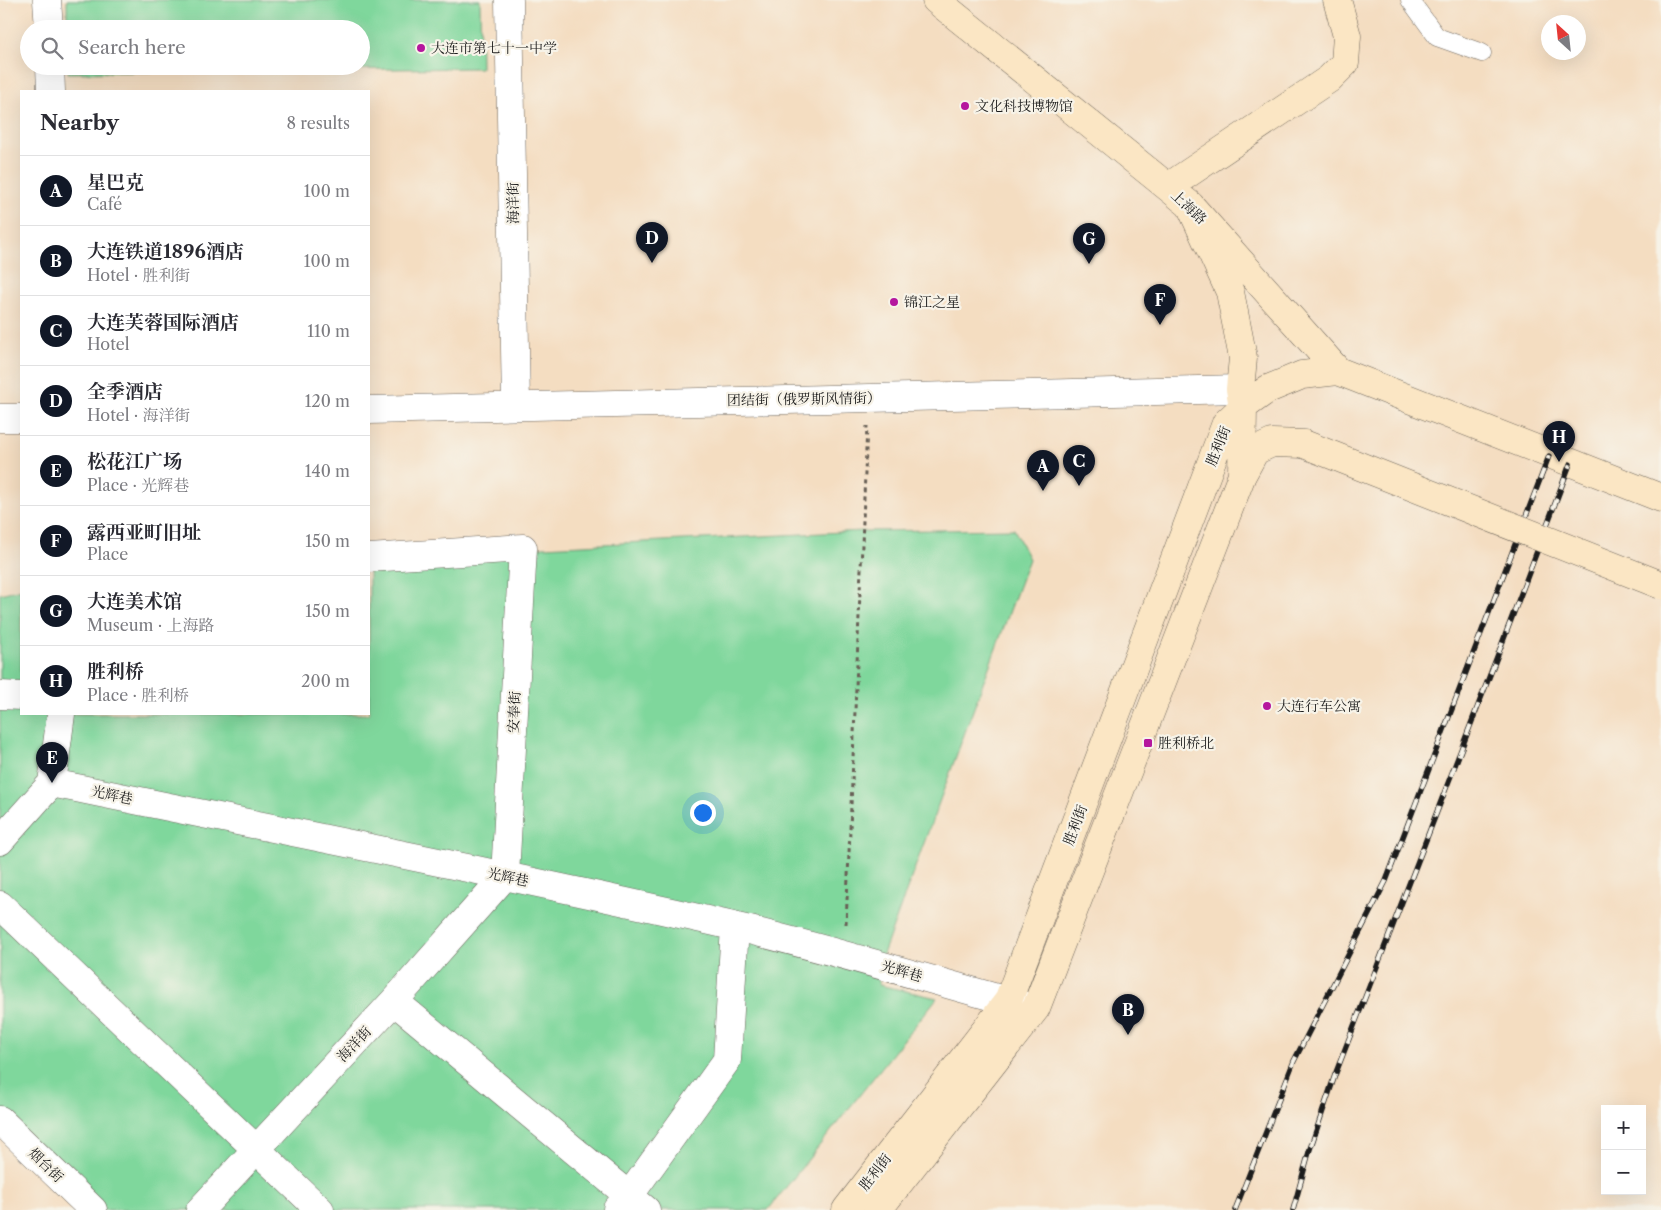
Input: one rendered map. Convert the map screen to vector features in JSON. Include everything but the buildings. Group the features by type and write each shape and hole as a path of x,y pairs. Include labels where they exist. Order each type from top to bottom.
{"main road":[{"name":"上海路","path":"936,0 1190,205 1338,370"},
{"path":"1168,187 1329,79 1345,63 1347,36 1337,0"},
{"path":"1190,205 1230,292 1243,358 1241,398 1268,389 1302,374 1338,370 1661,498"},
{"name":"胜利街","path":"878,1210 1036,1008 1242,475 1241,398"},
{"name":"胜利街","path":"846,1210 1008,1001 1226,423 1241,398"},
{"path":"1242,475 1255,451 1272,442 1304,444 1661,585"}],"street":[{"path":"48,0 48,20"},
{"name":"海洋街","path":"509,0 516,406"},
{"path":"50,75 51,90"},
{"name":"团结街（俄罗斯风情街）","path":"370,410 868,398 1241,398"},
{"path":"0,418 20,418"},
{"name":"安奉街","path":"370,558 523,548 506,876"},
{"path":"0,696 20,696"},
{"path":"0,842 52,783 61,715"},
{"name":"光辉巷","path":"52,783 506,876 735,927 844,954 1036,1008"},
{"name":"海洋街","path":"200,1210 394,1001 506,876"},
{"path":"0,905 320,1210"},
{"path":"394,1001 630,1205 727,1060 735,927"},
{"name":"烟台街","path":"0,1120 92,1210"}],"lane":[{"path":"1410,0 1437,37 1482,54"}],"path":[{"path":"844,954 868,398"}],"green space":[{"name":"大连市第七十一中学","path":"67,0 480,0 481,68 370,69 370,20 67,20"},
{"path":"1014,529 1029,559 879,965 879,985 937,998 768,1210 93,1210 0,1120 0,594 20,589 20,715 370,715 370,558 523,548 863,531"}],"railway":[{"path":"1235,1210 1294,1061 1386,881 1549,456"},
{"path":"1293,1210 1309,1152 1335,1075 1570,464"}],"place":[{"name":"大连市第七十一中学","path":"421,48"},
{"name":"文化科技博物馆","path":"965,106"},
{"name":"全季酒店","path":"652,263"},
{"name":"大连美术馆","path":"1089,264"},
{"name":"锦江之星","path":"894,302"},
{"name":"露西亚町旧址","path":"1160,325"},
{"name":"胜利桥","path":"1559,462"},
{"name":"大连芙蓉国际酒店","path":"1079,486"},
{"name":"星巴克","path":"1043,491"},
{"name":"大连行车公寓","path":"1267,706"},
{"name":"胜利桥北","path":"1148,743"},
{"name":"松花江广场","path":"52,783"},
{"name":"大连铁道1896酒店","path":"1128,1035"}]}
